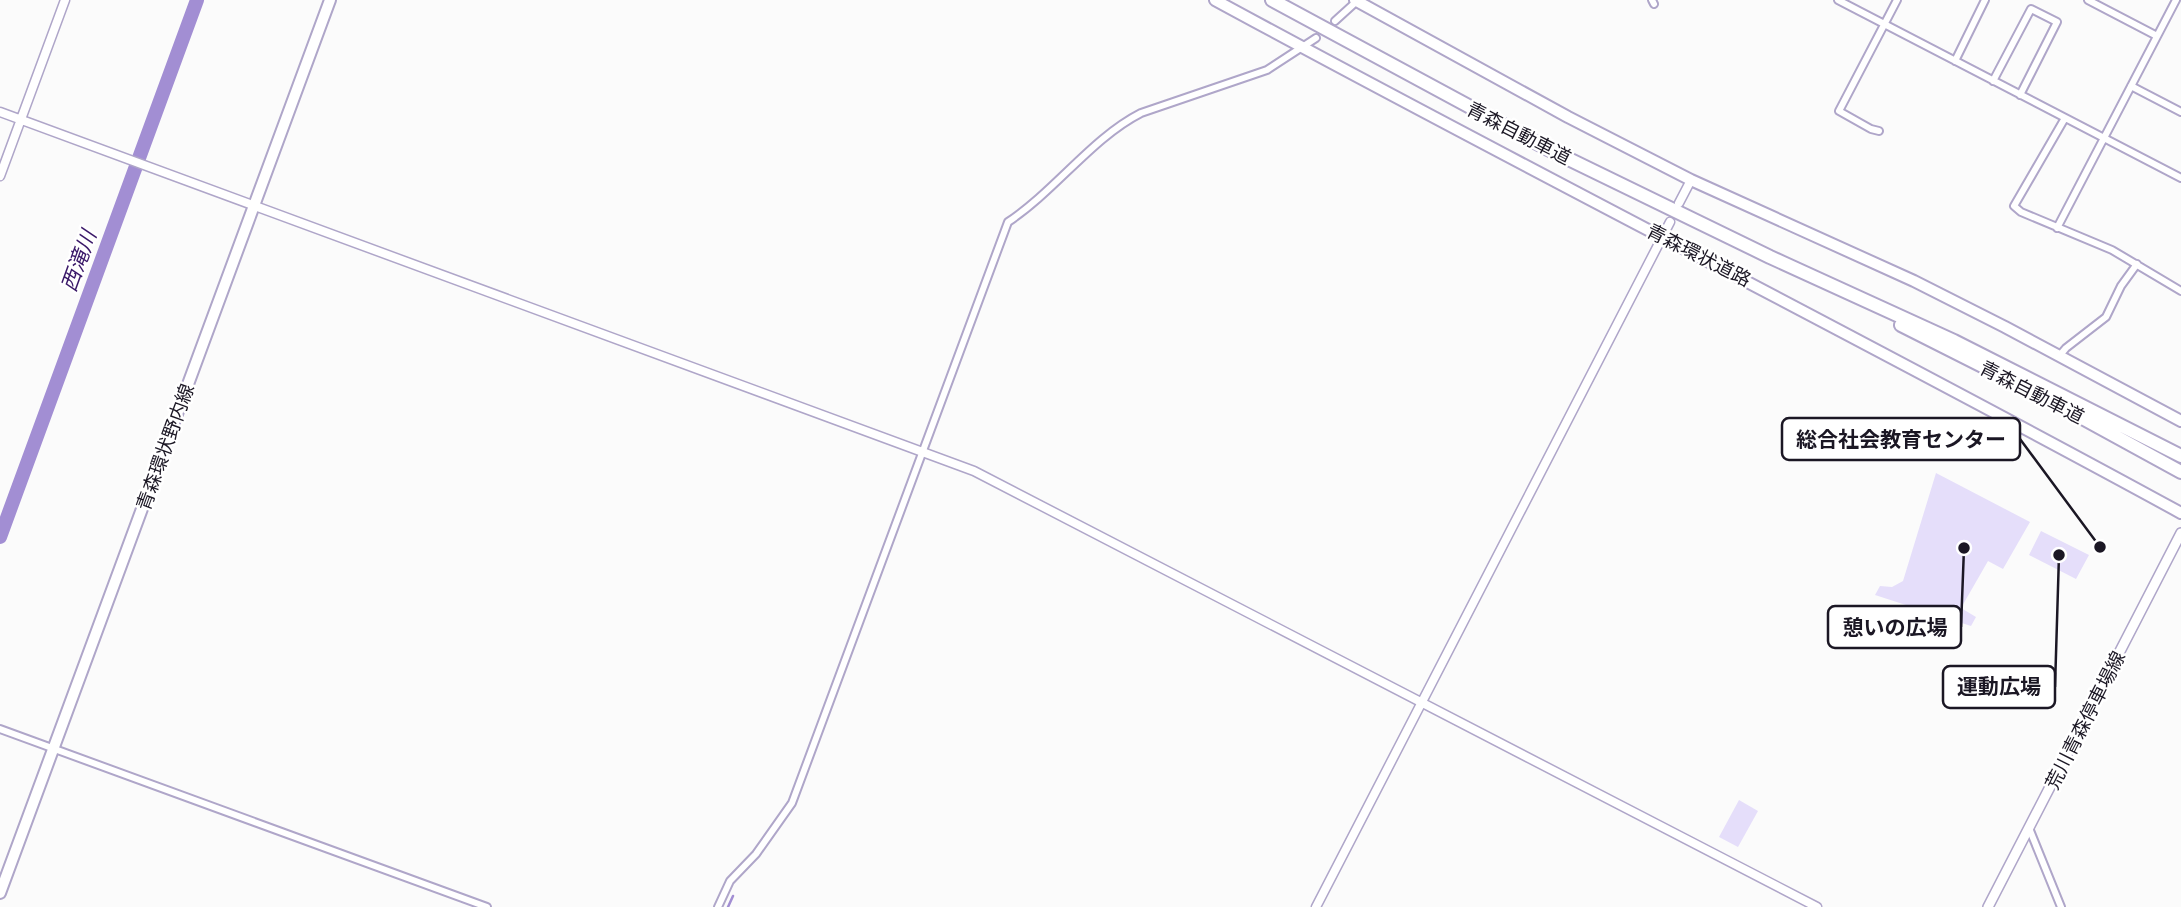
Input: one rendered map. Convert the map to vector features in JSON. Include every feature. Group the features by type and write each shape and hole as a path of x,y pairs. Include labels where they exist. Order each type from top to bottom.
{"highway":[{"name":"青森自動車道","path":"1272,0 1548,149 1770,257 2044,397 2181,472"},
{"name":"青森自動車道","path":"1770,257 1954,341 2176,453"}],"main road":[{"name":"青森環状野内線","path":"0,893 330,0"},
{"name":"青森環状道路","path":"1215,0 2181,513"},
{"path":"1356,0 1568,117 1691,180 1914,281 2060,355 2181,421"},
{"name":"荒川青森停車場線","path":"1988,907 2181,533"}],"street":[{"path":"0,176 65,0"},
{"path":"1335,20 1356,0"},
{"path":"1838,0 2181,178"},
{"path":"1879,131 1839,111 1897,0"},
{"path":"1955,61 1985,0"},
{"path":"2088,0 2157,36"},
{"path":"2057,228 2176,0"},
{"path":"1993,81 2031,9 2057,22 2020,95"},
{"path":"718,907 730,881 757,854 792,803 1008,222 1028,209 1108,134 1128,120 1141,113 1267,70 1316,38"},
{"path":"2132,86 2181,112"},
{"path":"0,112 974,471 1815,906"},
{"path":"2065,118 2014,206 2057,228 2112,250 2181,291"},
{"path":"1679,203 1691,180"},
{"path":"1316,907 1670,222"},
{"path":"2060,355 2106,317 2121,286 2137,264"},
{"path":"0,729 487,907"},
{"path":"2029,828 2061,907"}],"shaded area":[{"path":"1936,473 2030,522 2003,569 1988,561 1961,608 1976,617 1971,626 1875,595 1880,586 1892,587 1903,581"},
{"path":"2041,531 2089,555 2076,579 2029,555"},
{"path":"1739,800 1758,811 1738,847 1719,837"}],"waterway":[{"name":"西滝川","path":"0,537 197,0"},
{"path":"728,907 733,896"}],"place":[{"name":"総合社会教育センター","path":"2100,547"},
{"name":"憩いの広場","path":"1964,548"},
{"name":"運動広場","path":"2059,555"}]}
